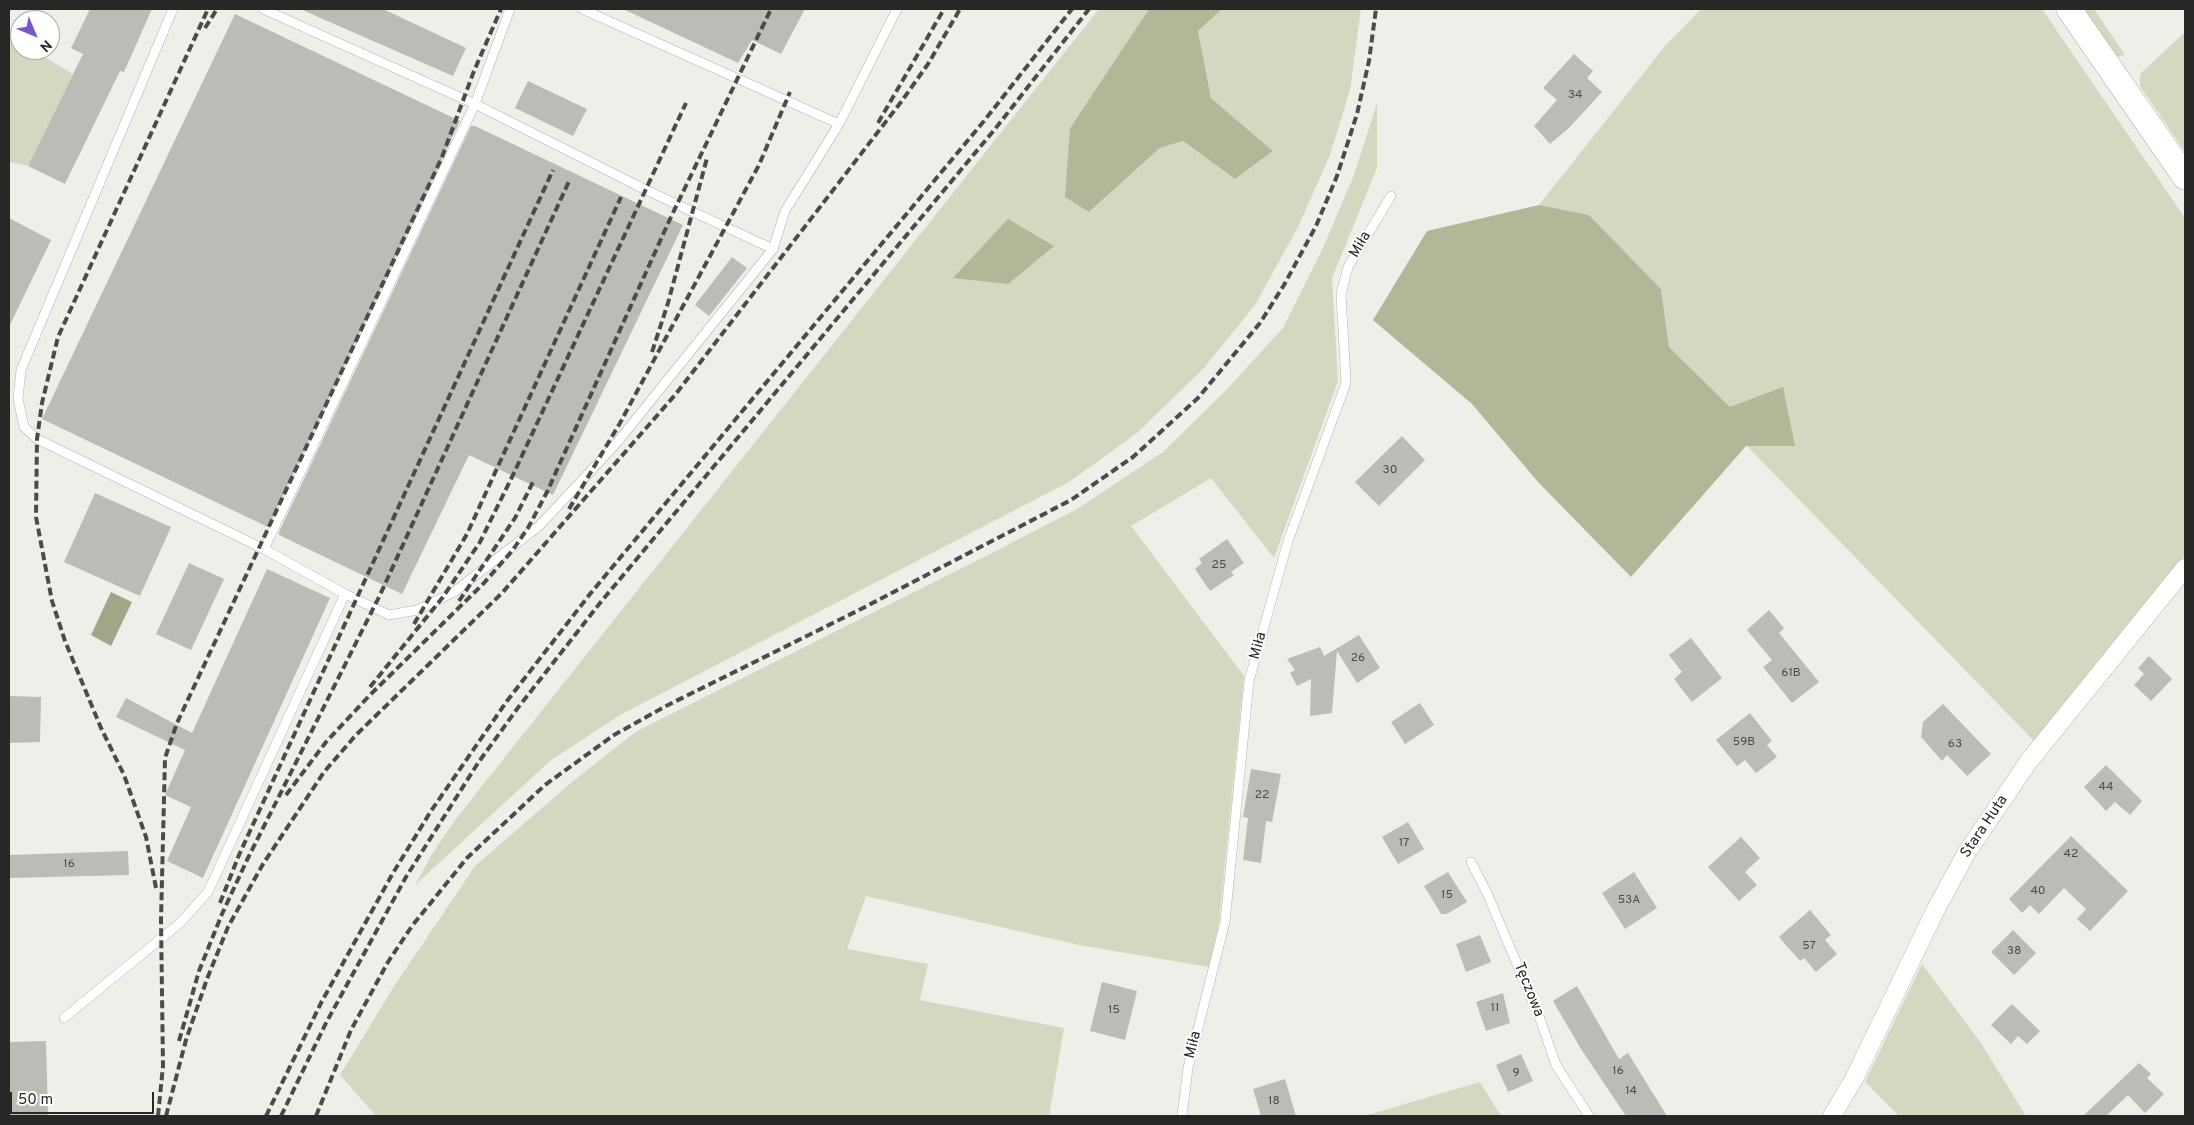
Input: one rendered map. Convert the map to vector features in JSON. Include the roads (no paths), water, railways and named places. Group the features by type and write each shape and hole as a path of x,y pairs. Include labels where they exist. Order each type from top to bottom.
{"street":[{"path":"2069,9 2185,177"},
{"name":"Stara Huta","path":"1832,1116 1855,1078 1934,912 1967,852 2029,761 2185,568"}],"lane":[{"path":"172,9 21,370 18,399 24,426 38,439 264,549 345,594 389,615 417,610 454,592 539,526 615,445 773,249 785,211 840,124 897,9"},
{"path":"263,9 475,104 646,190 773,249"},
{"path":"264,549 475,104 510,9"},
{"path":"582,9 840,124"},
{"name":"Miła","path":"1182,1116 1188,1068 1225,922 1249,681 1288,541 1346,383 1341,294 1348,266 1391,196"},
{"path":"64,1018 180,923 208,892 345,594"},
{"name":"Tęczowa","path":"1471,862 1488,893 1536,1007 1556,1065 1589,1116"}],"railway":[{"path":"156,888 146,837 124,775 101,728 65,641 52,601 36,517 37,439 42,403 58,337 208,9"},
{"path":"205,28 217,9"},
{"path":"158,1116 163,1066 161,920 165,758 177,723 442,157 474,71 501,9"},
{"path":"286,795 326,742 369,696 484,583 512,551 528,528 547,492 670,219 771,9"},
{"path":"878,123 944,9"},
{"path":"166,1116 186,1040 207,979 228,927 263,864 324,772 356,735 502,593 675,395 901,102 928,64 960,9"},
{"path":"266,1116 322,1001 393,873 431,811 507,701 590,594 984,121 1072,9"},
{"path":"281,1116 326,1023 406,877 478,763 517,709 600,603 995,129 1089,9"},
{"path":"316,1116 351,1030 388,962 412,926 467,858 545,785 614,735 666,706 861,609 1071,500 1133,457 1198,398 1260,323 1284,285 1316,226 1337,176 1357,114 1369,61 1376,9"},
{"path":"569,509 620,423 759,165 790,92"},
{"path":"370,687 443,597 480,542 686,103"},
{"path":"652,352 668,303 707,158"},
{"path":"220,903 239,855 553,170"},
{"path":"179,1041 199,971 222,914 247,860 380,595 570,179"},
{"path":"414,624 467,534 621,197"},
{"path":"459,601 515,518 533,482"}]}
